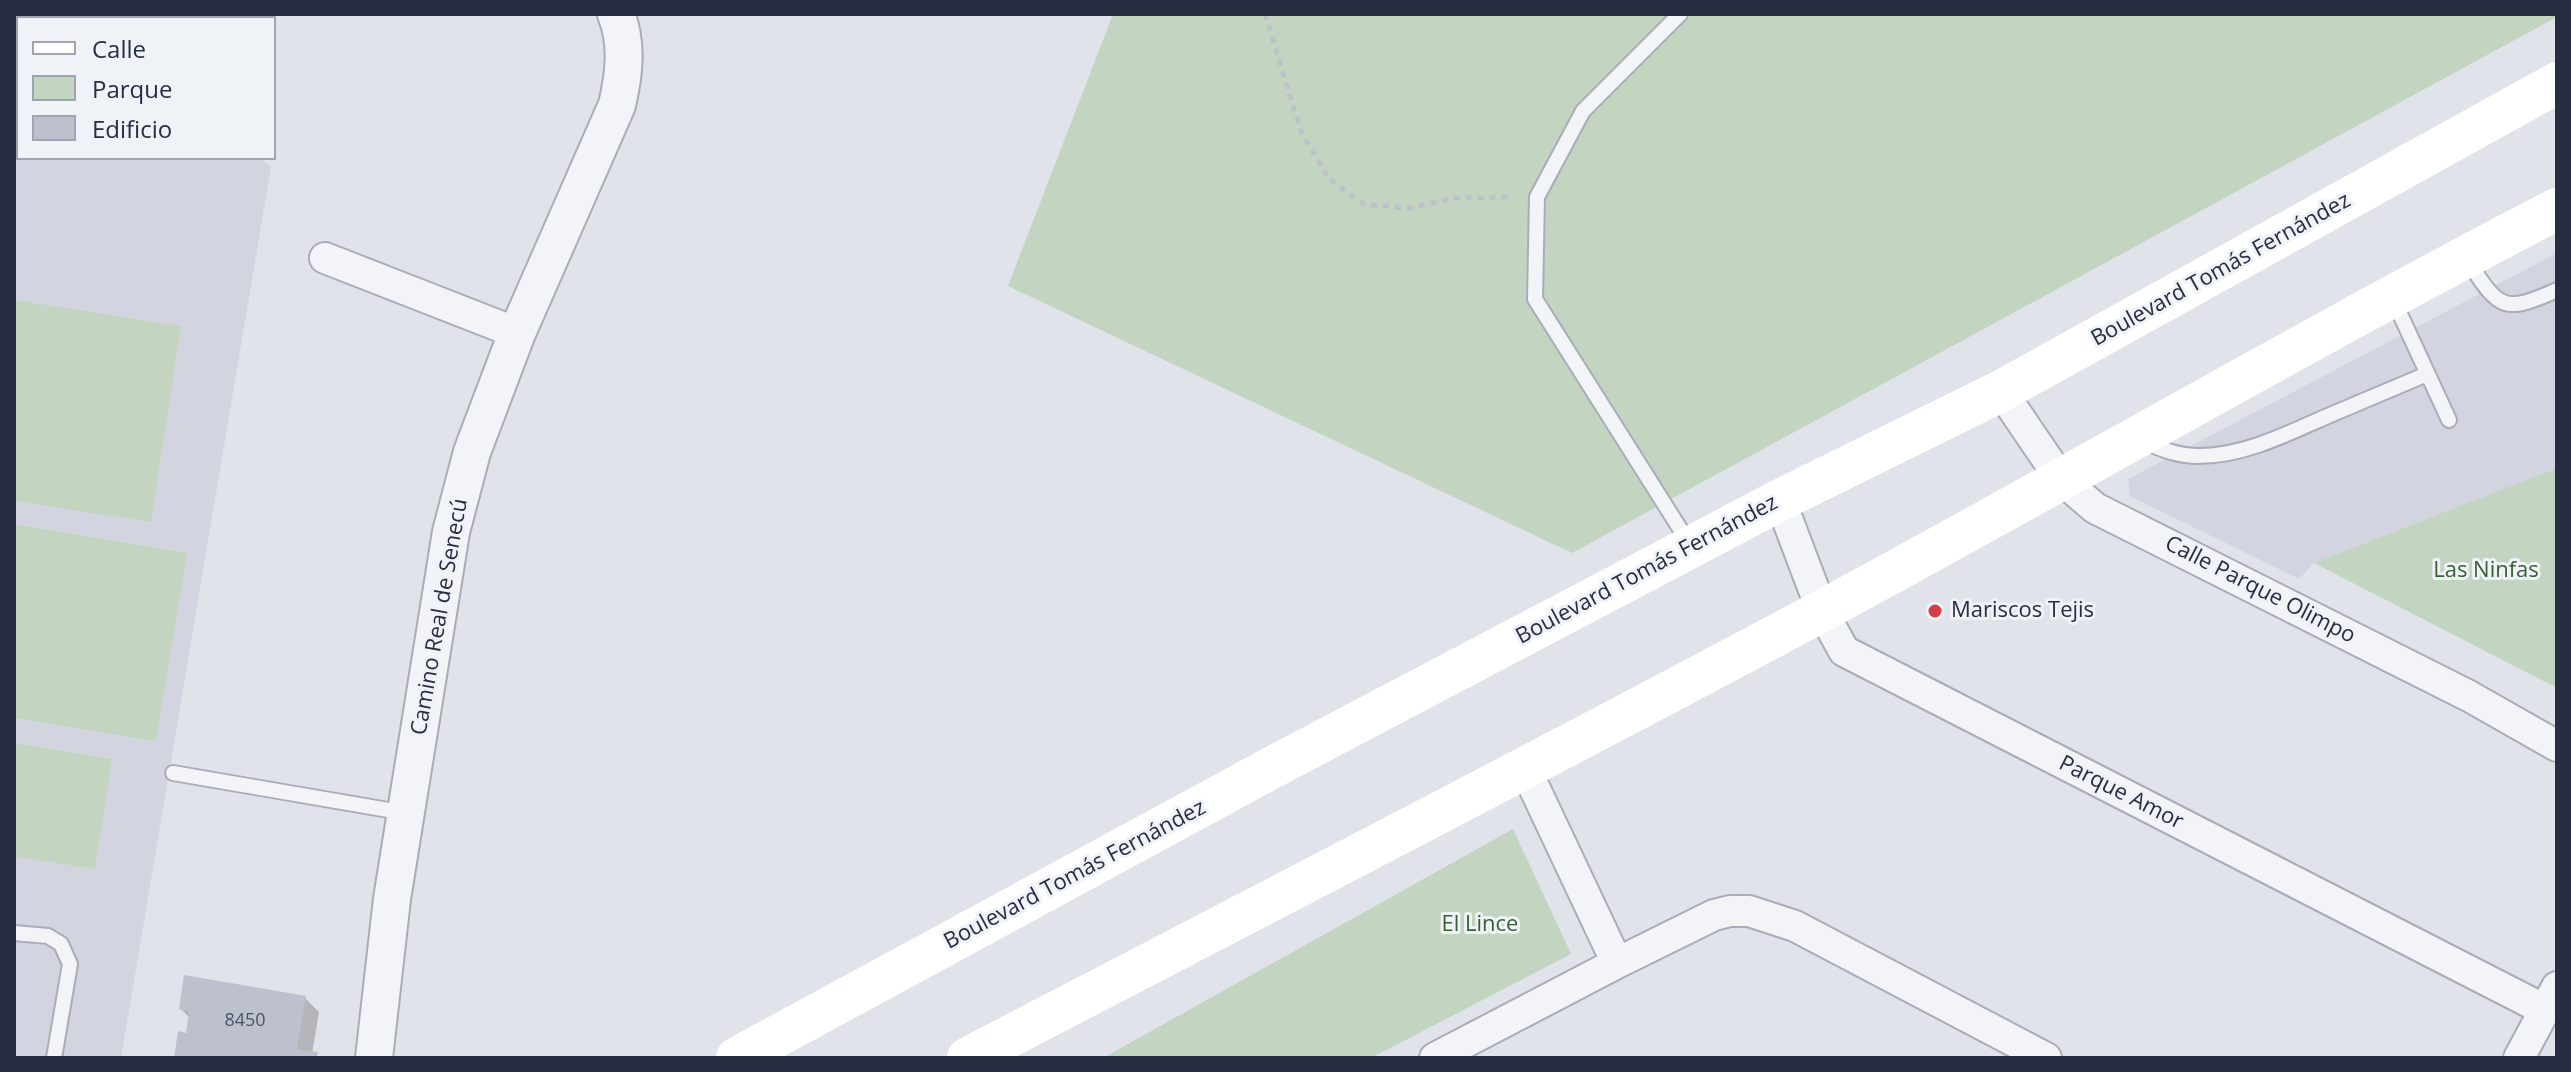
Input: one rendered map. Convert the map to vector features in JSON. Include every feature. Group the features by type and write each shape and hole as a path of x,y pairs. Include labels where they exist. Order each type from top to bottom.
{"main road":[{"name":"Boulevard Tomás Fernández","path":"737,1058 1273,767 1780,500 2001,391 2557,83"},
{"path":"968,1058 1822,611 2060,478 2557,209"}],"street":[{"name":"Camino Real de Senecú","path":"374,1058 392,899 451,532 472,452 517,333 617,105 624,75 624,49 616,14"},
{"path":"325,258 517,333"},
{"name":"Calle Parque Olimpo","path":"2001,391 2060,478 2095,508 2443,682 2557,746"},
{"name":"Parque Amor","path":"1780,500 1822,611 1844,651 2551,999"},
{"path":"1525,768 1617,963"},
{"path":"1435,1058 1617,963 1714,915 1730,911 1749,911 1795,926 2046,1058"},
{"path":"2519,1058 2551,999"}],"lane":[{"path":"1680,14 1583,111 1537,197 1535,299 1691,547"},
{"path":"2465,257 2497,301 2510,305 2529,303 2557,290"},
{"path":"2392,297 2449,420"},
{"path":"2136,438 2180,455 2226,453 2293,431 2427,374"},
{"path":"173,773 406,813"},
{"path":"14,933 48,936 61,944 70,964 54,1058"}],"path":[{"path":"1265,14 1301,132 1329,179 1364,204 1407,208 1456,198 1537,197"}],"shaded area":[{"path":"14,14 74,14 76,16 16,16 16,160 262,160 271,167 121,1058 14,1058"},
{"path":"2557,253 2557,468 2314,563 2299,579 2130,496 2128,479"}],"green space":[{"path":"1113,14 2557,14 2557,17 1572,553 1008,286"},
{"path":"14,300 181,326 151,522 14,501"},
{"name":"Las Ninfas","path":"2557,468 2557,688 2314,563"},
{"path":"14,524 187,553 156,741 14,718"},
{"path":"14,743 112,759 95,869 14,856"},
{"name":"El Lince","path":"1513,829 1571,954 1371,1058 1103,1058"}],"building":[{"path":"184,975 306,996 297,1049 318,1052 317,1058 174,1058 178,1031 186,1033 189,1011 179,1009"}],"place":[{"name":"Mariscos Tejis","path":"1935,611"}]}
